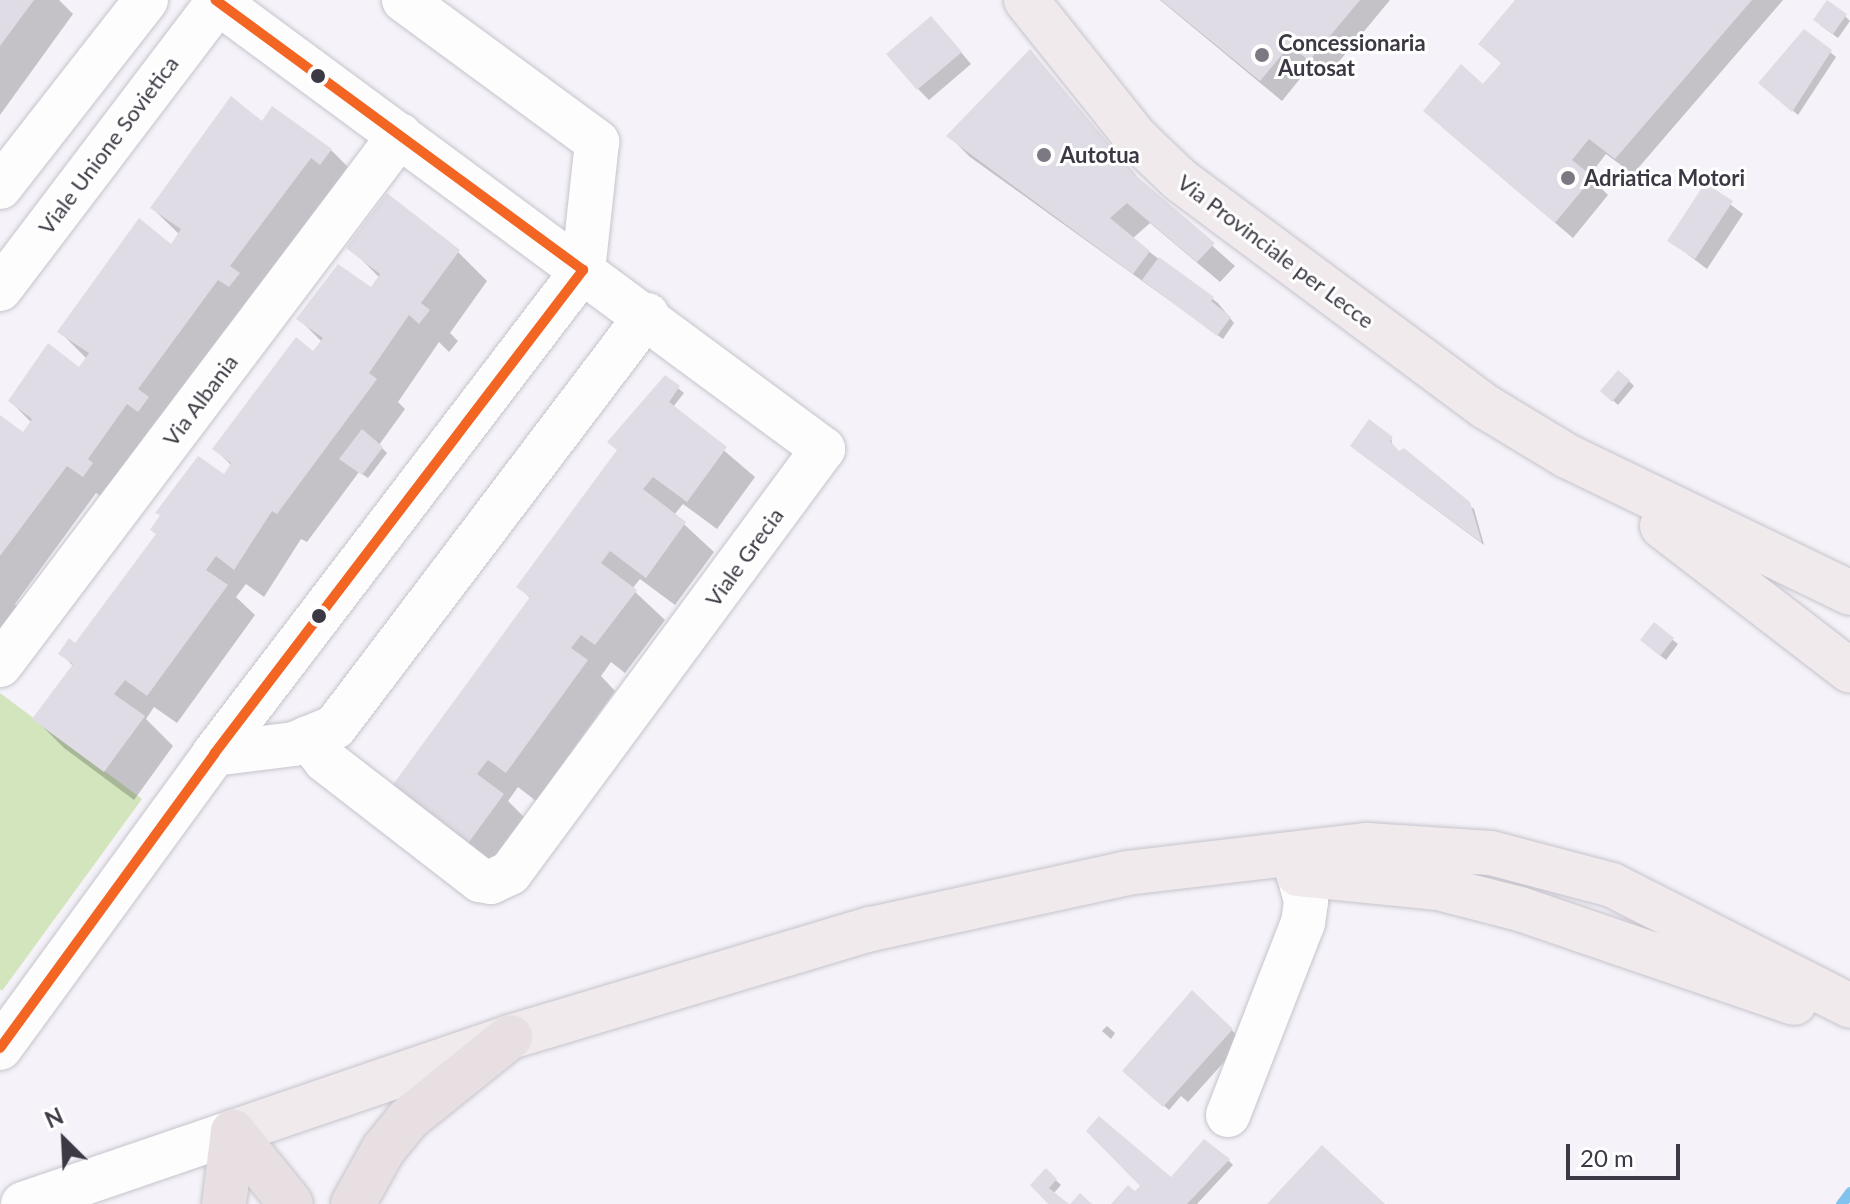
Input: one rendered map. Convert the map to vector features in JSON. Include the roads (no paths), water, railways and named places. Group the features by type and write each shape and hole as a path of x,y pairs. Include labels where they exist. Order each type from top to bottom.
{"highway":[{"path":"353,1204 383,1150 408,1119 510,1037"},
{"path":"224,1204 233,1132"},
{"path":"233,1132 291,1204"}],"main road":[{"name":"Via Provinciale per Lecce","path":"1026,0 1137,139 1180,180 1486,407 1567,456"},
{"path":"1567,456 1850,593"},
{"path":"1567,456 1813,637 1850,671"},
{"path":"233,1132 510,1037 750,963 1032,892 1214,859 1367,845 1491,853 1612,885 1850,1006"},
{"path":"1032,892 1247,872 1438,888 1520,909 1850,1025"}],"street":[{"path":"0,187 146,0"},
{"name":"Viale Grecia","path":"217,0 647,315 823,449 510,873 491,882 480,880 325,760 308,738"},
{"name":"Viale Unione Sovietica","path":"0,289 217,0"},
{"path":"0,1047 214,754 583,270 597,142 404,0"},
{"name":"Via Albania","path":"0,665 400,135"},
{"path":"214,754 308,738 335,727 647,315"},
{"path":"1228,1115 1303,923 1306,901 1299,874"},
{"path":"23,1204 233,1132"}],"waterway":[{"path":"1841,1204 1850,1192"}],"place":[{"name":"Concessionaria Autosat","path":"1262,55"},
{"name":"Autotua","path":"1044,155"},
{"name":"Adriatica Motori","path":"1568,178"}]}
